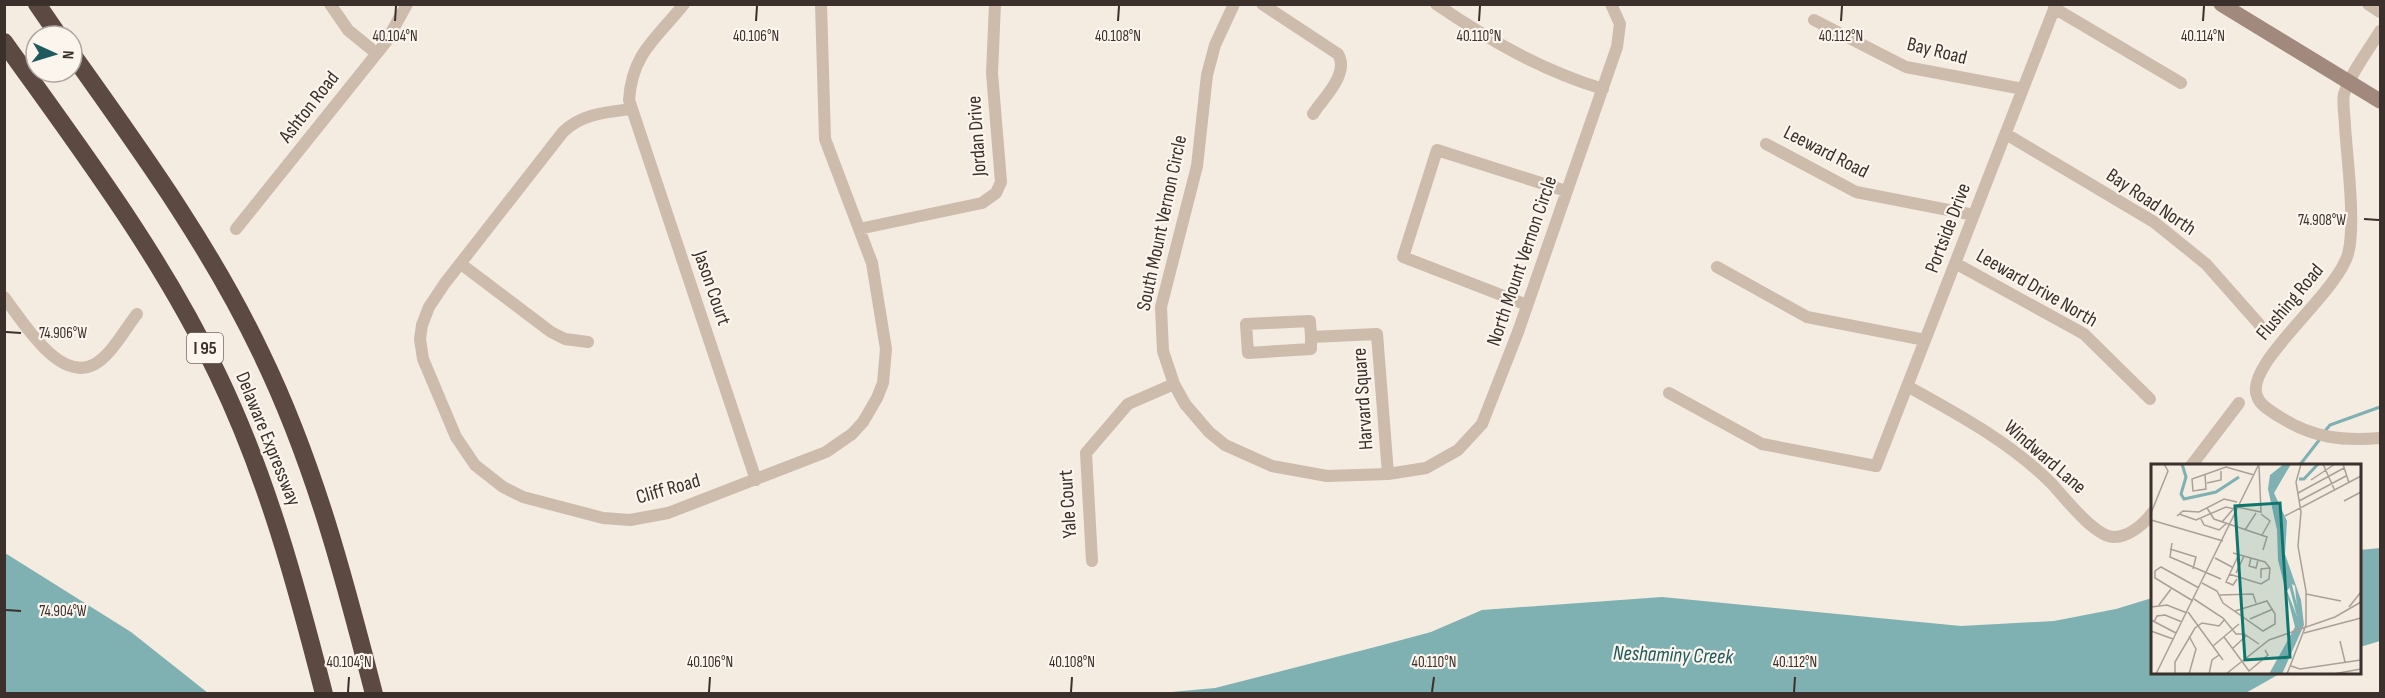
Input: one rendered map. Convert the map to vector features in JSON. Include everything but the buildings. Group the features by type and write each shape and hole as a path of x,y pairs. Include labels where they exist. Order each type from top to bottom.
{"highway":[{"path":"37,4 51,24"},
{"name":"Delaware Expressway","path":"4,42 143,238 183,306 218,374 250,447 277,520 324,693"},
{"name":"Delaware Expressway","path":"84,71 183,212 262,354 294,429 322,505 374,693"}],"main road":[{"path":"2221,4 2380,101"}],"street":[{"path":"330,4 348,30 376,53"},
{"name":"Ashton Road","path":"236,229 376,53 404,14 407,4"},
{"name":"Jason Court","path":"684,4 637,60 630,84 631,109 756,480"},
{"name":"Cliff Road","path":"631,109 588,116 569,126 461,264 425,315 420,347 456,437 476,465 489,477 524,497 617,520 668,513 826,452 843,441 863,422 883,383 886,349 872,263 825,139 821,4"},
{"name":"Jordan Drive","path":"859,229 982,202 992,198 999,188 1001,169 992,72 995,4"},
{"name":"South Mount Vernon Circle","path":"1234,4 1215,45 1207,75 1197,166 1161,307 1163,351 1174,384 1198,421 1235,451 1293,472 1327,476 1388,474"},
{"path":"1262,4 1338,54 1341,60 1341,72 1313,114"},
{"path":"1436,4 1519,56 1564,77 1603,89"},
{"path":"2368,4 2380,12"},
{"name":"North Mount Vernon Circle","path":"1388,474 1426,468 1442,461 1471,439 1490,408 1603,89 1620,33 1620,24 1612,5"},
{"path":"2055,6 2181,83"},
{"name":"Portside Drive","path":"1669,393 1762,444 1876,466 2055,6"},
{"name":"Bay Road","path":"1814,20 1905,67 2023,89"},
{"name":"Flushing Road","path":"2380,31 2344,96 2350,227 2348,252 2340,274 2267,359 2255,384 2257,396 2266,408 2290,424 2346,441 2380,438"},
{"name":"Bay Road North","path":"2006,134 2154,222 2206,264 2259,324"},
{"name":"Leeward Road","path":"1766,144 1856,192 1974,215"},
{"path":"1527,305 1403,257 1437,150 1566,191"},
{"name":"Leeward Drive North","path":"1955,263 2084,334 2150,399"},
{"path":"461,264 551,332 565,339 588,342"},
{"path":"1717,267 1808,317 1926,340"},
{"path":"4,297 49,353 60,362 79,368 88,367 101,359 137,314"},
{"path":"1310,321 1311,337 1311,349 1248,353 1246,324 1310,321"},
{"name":"Harvard Square","path":"1311,337 1377,334 1388,474"},
{"name":"Yale Court","path":"1092,561 1084,460 1089,446 1128,404 1142,395 1174,384"},
{"name":"Windward Lane","path":"1907,386 2006,443 2049,481 2097,531 2113,537 2127,533 2145,522 2151,514"},
{"path":"2192,464 2239,403"}],"water":[{"path":"2380,548 2380,641 2361,647 2361,550"},
{"path":"5,553 131,632 208,693 5,693"},
{"name":"Neshaminy Creek","path":"1662,597 1961,626 2054,621 2116,609 2151,598 2151,674 2279,674 2244,694 1160,693 1215,688 1379,646 1431,632 1482,610"}],"waterway":[{"path":"2325,431 2330,425 2380,407"},
{"path":"2301,464 2320,439"}]}
